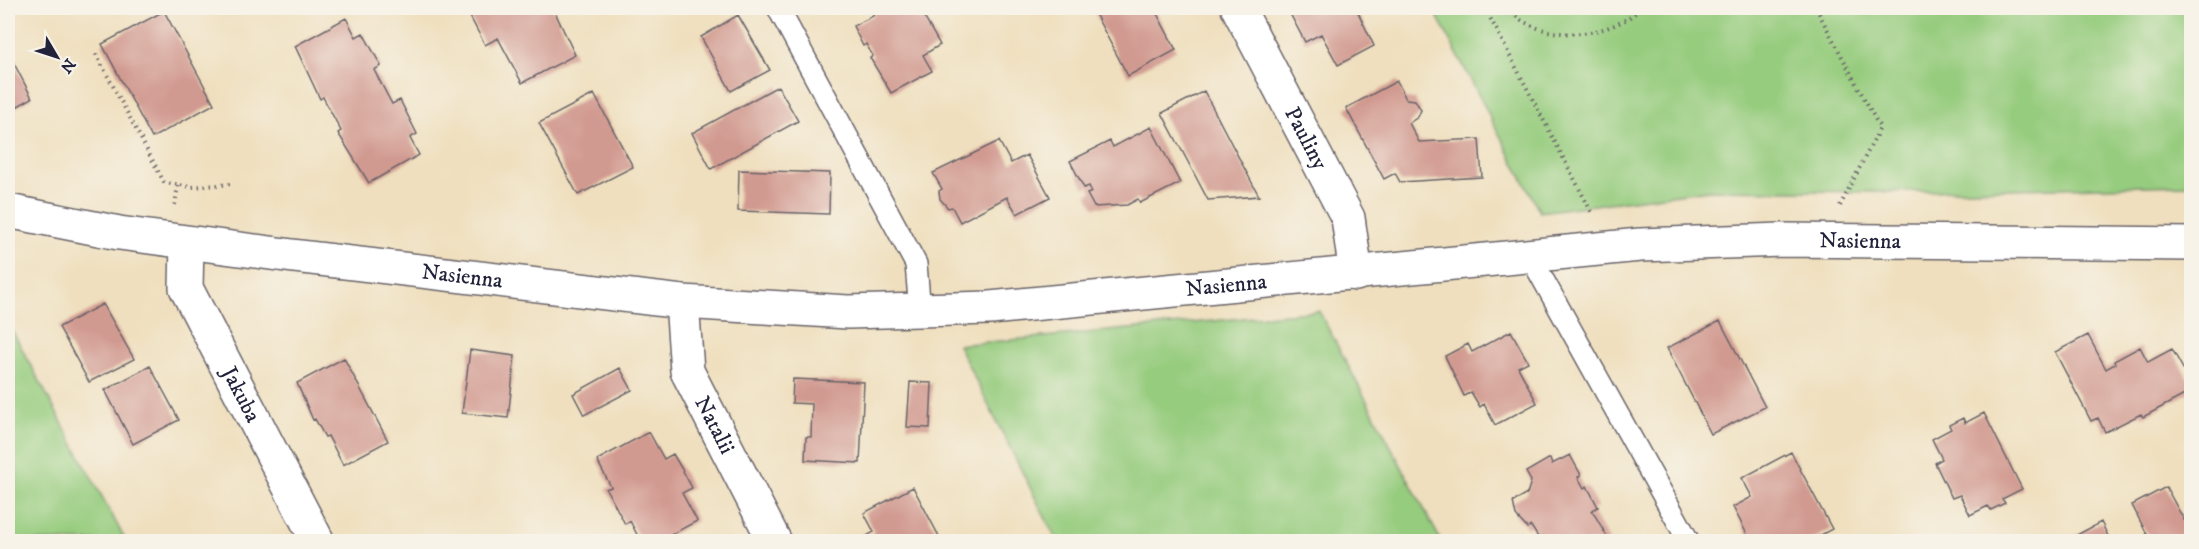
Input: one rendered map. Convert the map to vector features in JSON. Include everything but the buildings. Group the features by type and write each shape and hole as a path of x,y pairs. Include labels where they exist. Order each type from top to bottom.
{"street":[{"name":"Pauliny","path":"1238,8 1348,218 1356,274"},
{"name":"Nasienna","path":"8,211 74,225 180,230 682,302 848,312 920,312 990,308 1640,245 1743,240 2192,244"},
{"name":"Jakuba","path":"180,230 186,288 318,542"},
{"name":"Natalii","path":"682,302 687,371 775,542"}],"lane":[{"path":"778,8 916,264 920,312"},
{"path":"1530,256 1689,542"}],"path":[{"path":"1485,8 1593,214"},
{"path":"1507,8 1527,24 1544,31 1574,32 1597,31 1631,18 1641,8"},
{"path":"1815,8 1880,128 1836,213"},
{"path":"96,54 164,182 191,187 233,183"},
{"path":"178,185 180,230"}],"green space":[{"path":"1433,8 2191,8 2191,185 1876,192 1709,190 1540,212"},
{"path":"1319,311 1441,541 1057,541 958,345"},
{"path":"8,323 126,541 8,541"}]}
